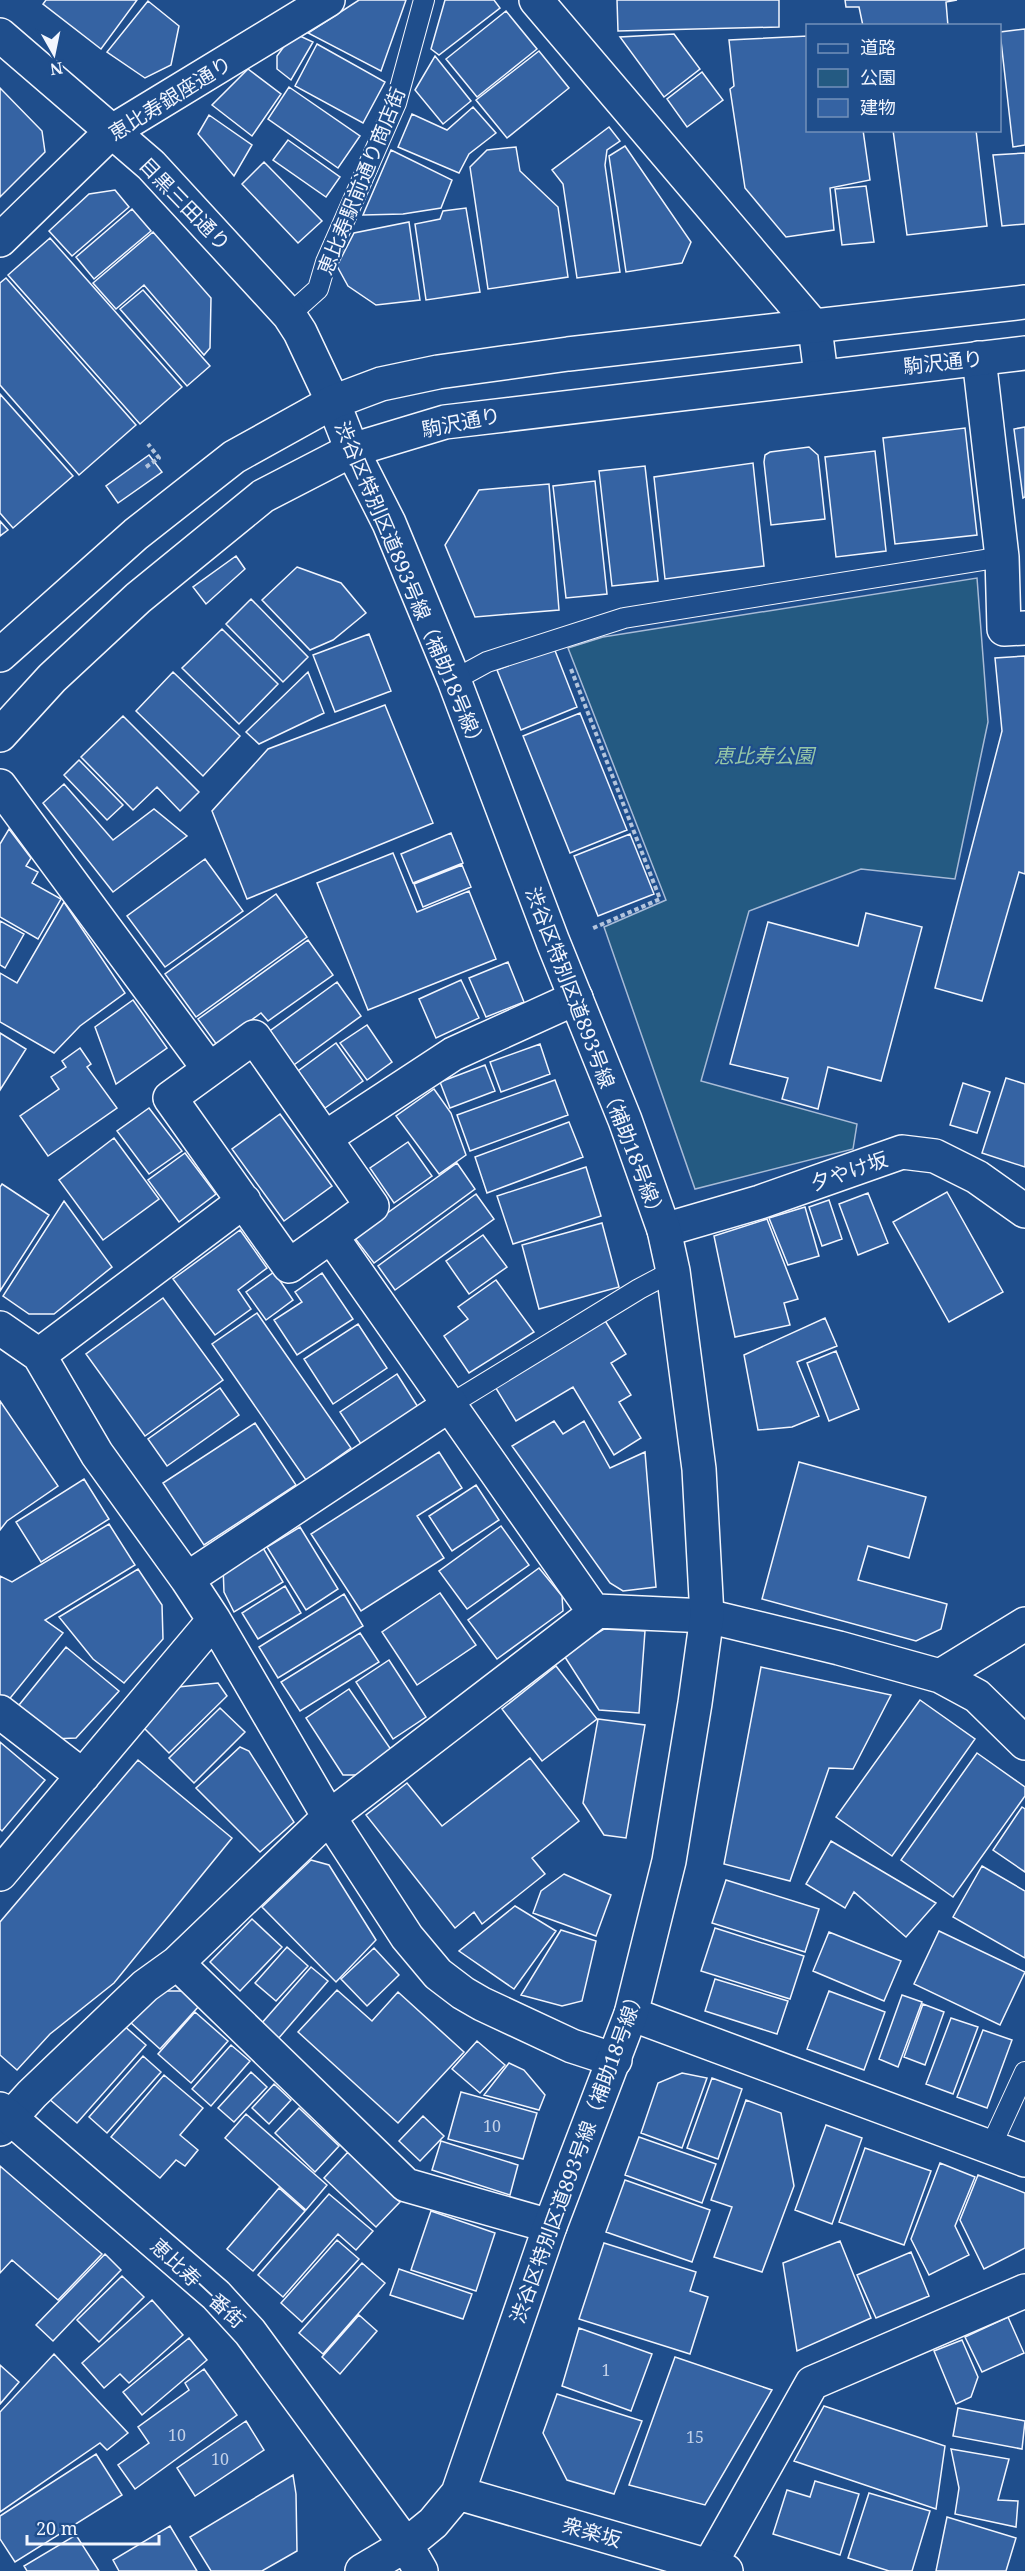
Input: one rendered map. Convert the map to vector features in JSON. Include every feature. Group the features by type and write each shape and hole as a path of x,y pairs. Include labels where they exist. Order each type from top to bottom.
{"street":[{"name":"恵比寿銀座通り","path":"0,240 111,132 328,0"},
{"path":"536,0 815,328 821,375"},
{"name":"目黒三田通り","path":"0,35 151,165 289,315 300,332 333,402"},
{"path":"0,655 136,534 234,457 333,402 381,384 438,372 568,354 815,328 1025,302"},
{"name":"駒沢通り","path":"0,735 52,678 138,598 263,496 352,450 445,422 821,375 1025,353"},
{"path":"979,358 1002,556 1004,629 1025,628"},
{"name":"渋谷区特別区道893号線（補助18号線）","path":"333,402 352,450 389,523 454,680 553,942 625,1120 664,1230 673,1271 699,1469 707,1616 669,1861 632,2014 550,2226 458,2493 433,2523 413,2558 362,2571"},
{"path":"0,786 209,1069"},
{"path":"325,1138 453,1054 576,998"},
{"path":"254,1037 372,1206 289,1266 170,1098 209,1069 254,1037"},
{"name":"夕やけ坂","path":"664,1230 760,1202 902,1152 935,1156 977,1177 1025,1211"},
{"path":"39,1355 244,1201"},
{"path":"331,1236 451,1404 595,1613"},
{"path":"0,1328 39,1355 97,1454 214,1620 329,1817 406,1937 438,1974 463,1994 572,2046 615,2060"},
{"path":"187,1579 451,1404"},
{"path":"3,2119 145,1986 177,1963 329,1817 595,1613 668,1613 707,1616 839,1648 940,1676 977,1696 1025,1743"},
{"path":"0,1874 214,1620"},
{"path":"940,1676 1025,1624"},
{"path":"0,1712 83,1776"},
{"path":"177,1963 406,2185 550,2226"},
{"path":"632,2014 1025,2160"},
{"name":"恵比寿一番街","path":"3,2119 216,2295 250,2331 413,2558"},
{"path":"718,2569 812,2382 1025,2291"},
{"name":"衆楽坂","path":"458,2493 718,2569"}],"lane":[{"name":"恵比寿駅前通り商店街","path":"289,315 318,289 326,262 396,103 424,0"},
{"path":"454,680 487,662 624,618 1002,556"},
{"path":"451,1404 639,1289 673,1271"},
{"path":"992,2146 1025,2072"}],"path":[{"path":"146,467 159,458 148,444"},
{"path":"553,942 593,928 660,899 559,638"}],"green space":[{"name":"恵比寿公園","path":"977,578 988,722 955,879 861,869 749,911 701,1081 857,1124 853,1149 695,1189 604,927 666,900 568,648 603,637"}],"building":[{"path":"46,0 137,0 101,49 43,4"},
{"path":"359,0 406,0 381,71 308,33"},
{"path":"445,0 494,0 500,8 439,55 431,49"},
{"path":"617,0 779,0 779,27 618,31"},
{"path":"845,0 957,0 946,2 948,24 863,24 859,7 846,7"},
{"path":"148,1 179,26 171,65 145,78 107,52"},
{"path":"506,11 537,49 477,97 446,59"},
{"path":"1025,29 1025,145 1013,147 1001,41 1001,32"},
{"path":"674,34 700,69 664,97 620,37"},
{"path":"300,36 313,42 291,80 277,69 277,56 285,45"},
{"path":"806,36 806,132 863,132 870,180 830,188 834,230 786,237 745,188 730,89 734,86 729,40"},
{"path":"317,44 385,82 363,123 295,86"},
{"path":"539,51 569,88 507,138 476,100"},
{"path":"435,56 471,101 443,124 415,90"},
{"path":"248,69 281,94 252,136 212,105"},
{"path":"702,72 723,100 687,127 667,99"},
{"path":"289,87 360,136 338,168 268,119"},
{"path":"0,88 42,131 45,152 0,197"},
{"path":"473,107 496,133 469,154 459,173 398,147 412,114 447,130"},
{"path":"209,115 252,145 234,176 198,134"},
{"path":"609,127 620,141 607,150 605,165 620,272 577,278 563,184 552,170"},
{"path":"893,132 976,132 987,226 907,235"},
{"path":"288,140 340,177 326,197 273,160"},
{"path":"625,146 691,242 682,263 626,272 609,156"},
{"path":"516,147 520,171 558,207 568,277 488,289 470,167 487,150"},
{"path":"391,150 452,180 441,208 403,214 363,215"},
{"path":"1025,153 1025,224 1002,226 993,155"},
{"path":"264,162 322,221 298,243 242,184"},
{"path":"866,186 874,242 842,245 835,189"},
{"path":"115,190 129,207 72,256 49,231 89,194"},
{"path":"466,208 480,292 426,300 415,224 440,219 443,211"},
{"path":"132,209 151,231 94,279 76,257"},
{"path":"409,222 420,300 376,305 348,286 337,266 354,233"},
{"path":"153,232 211,298 210,348 204,355 144,285 116,309 93,283"},
{"path":"50,238 182,387 140,424 8,275"},
{"path":"6,278 136,425 79,475 0,385 0,283"},
{"path":"143,290 210,366 187,386 120,309"},
{"path":"0,394 73,476 13,528 0,513"},
{"path":"1025,427 1025,497 1023,498 1014,429"},
{"path":"965,428 977,535 895,544 883,438"},
{"path":"809,447 818,455 825,519 771,525 765,455 770,452"},
{"path":"875,451 886,551 836,557 825,457"},
{"path":"149,455 162,472 118,503 106,486"},
{"path":"753,463 764,566 665,579 654,477"},
{"path":"645,466 658,581 612,586 599,471"},
{"path":"595,481 607,594 566,598 553,486"},
{"path":"549,484 559,610 475,617 445,545 479,490"},
{"path":"0,521 8,530 0,536"},
{"path":"236,556 245,569 206,604 193,587"},
{"path":"297,567 341,583 366,613 333,640 310,650 262,600"},
{"path":"251,599 308,657 283,682 226,624"},
{"path":"222,629 278,684 239,724 182,668"},
{"path":"369,634 391,691 335,712 313,655"},
{"path":"554,648 577,707 521,730 497,670"},
{"path":"1025,656 1025,874 1019,872 982,1001 935,988 1002,731 995,658"},
{"path":"173,672 240,736 203,776 136,711"},
{"path":"308,672 324,713 259,744 246,732"},
{"path":"385,705 433,823 247,899 212,811 268,749"},
{"path":"580,713 627,830 570,853 523,736"},
{"path":"123,716 199,792 180,811 157,787 133,810 81,757"},
{"path":"79,760 123,805 107,820 64,775"},
{"path":"64,784 113,840 154,809 187,836 113,892 43,803"},
{"path":"9,829 31,858 26,866 38,872 32,883 61,899 38,939 0,917 0,844"},
{"path":"451,833 463,863 413,883 401,854"},
{"path":"630,834 654,894 598,916 574,856"},
{"path":"393,853 417,912 469,891 496,959 368,1010 317,883"},
{"path":"205,859 243,911 165,967 127,916"},
{"path":"462,865 471,887 423,907 414,884"},
{"path":"276,894 307,937 196,1017 165,974"},
{"path":"64,902 125,993 80,1026 54,1053 0,1022 0,973 17,983"},
{"path":"866,913 922,927 881,1081 828,1067 818,1109 782,1099 788,1078 730,1064 768,922 858,946"},
{"path":"0,921 24,934 5,968 0,965"},
{"path":"308,940 333,975 268,1021 261,1013 217,1045 198,1019"},
{"path":"508,962 524,1002 486,1017 469,978"},
{"path":"461,980 479,1018 436,1038 419,999"},
{"path":"337,982 361,1016 291,1067 267,1033"},
{"path":"133,1000 167,1048 116,1084 95,1027"},
{"path":"367,1025 392,1062 367,1080 340,1043"},
{"path":"0,1033 26,1049 0,1090"},
{"path":"336,1043 363,1081 325,1108 298,1071"},
{"path":"540,1044 550,1074 501,1092 490,1062"},
{"path":"80,1048 91,1064 87,1067 117,1108 48,1156 20,1116 59,1089 51,1077 66,1067 62,1061"},
{"path":"485,1065 495,1091 450,1108 440,1082"},
{"path":"1006,1078 1025,1084 1025,1167 982,1153"},
{"path":"555,1080 568,1115 470,1151 457,1115"},
{"path":"963,1083 990,1092 977,1133 950,1125"},
{"path":"434,1089 451,1113 466,1155 439,1174 396,1116"},
{"path":"149,1108 182,1151 149,1174 117,1131"},
{"path":"280,1114 332,1186 284,1221 232,1149"},
{"path":"569,1122 583,1157 487,1193 475,1157"},
{"path":"114,1138 159,1199 103,1240 59,1180"},
{"path":"408,1142 432,1176 394,1203 370,1168"},
{"path":"185,1153 216,1194 179,1222 148,1180"},
{"path":"457,1163 475,1189 374,1263 354,1237"},
{"path":"586,1167 601,1216 513,1244 497,1196"},
{"path":"2,1184 49,1215 0,1291 0,1187"},
{"path":"947,1192 1003,1292 949,1322 893,1222"},
{"path":"868,1193 888,1243 858,1255 839,1204"},
{"path":"476,1194 494,1219 395,1290 378,1266"},
{"path":"829,1200 842,1239 822,1246 809,1207"},
{"path":"64,1201 112,1267 54,1314 29,1314 3,1296"},
{"path":"805,1207 819,1256 788,1265 769,1218"},
{"path":"767,1219 798,1299 784,1303 790,1325 735,1337 714,1236"},
{"path":"602,1223 619,1287 539,1309 522,1245"},
{"path":"240,1230 267,1268 238,1290 251,1309 215,1335 173,1279"},
{"path":"483,1235 507,1267 469,1294 446,1261"},
{"path":"274,1272 293,1300 266,1320 246,1292"},
{"path":"322,1273 353,1319 297,1355 274,1320 302,1302 295,1292"},
{"path":"496,1280 534,1332 469,1373 444,1336 468,1319 458,1307"},
{"path":"163,1298 223,1380 145,1436 86,1354"},
{"path":"257,1313 351,1448 306,1480 212,1344"},
{"path":"825,1318 837,1346 797,1362 819,1416 792,1427 758,1430 744,1355"},
{"path":"604,1319 626,1354 611,1363 631,1395 619,1402 641,1438 614,1455 573,1387 516,1421 494,1385"},
{"path":"358,1324 387,1368 333,1404 304,1359"},
{"path":"836,1351 859,1409 829,1421 807,1363"},
{"path":"397,1374 418,1407 361,1444 340,1412"},
{"path":"220,1388 239,1415 167,1466 148,1439"},
{"path":"0,1401 58,1486 7,1521 0,1530"},
{"path":"554,1421 563,1434 584,1421 610,1468 645,1452 656,1587 623,1591 610,1583 512,1446"},
{"path":"255,1423 296,1485 204,1545 163,1483"},
{"path":"439,1452 462,1488 417,1516 444,1558 361,1611 311,1534"},
{"path":"799,1462 926,1497 909,1558 868,1546 858,1580 947,1604 941,1629 916,1641 762,1599"},
{"path":"84,1479 109,1519 41,1562 16,1522"},
{"path":"476,1485 499,1520 452,1551 429,1516"},
{"path":"109,1524 135,1565 45,1620 63,1633 7,1702 0,1697 0,1576 12,1582"},
{"path":"501,1526 529,1565 467,1609 439,1571"},
{"path":"300,1527 338,1589 306,1610 267,1547"},
{"path":"259,1541 283,1582 234,1612 224,1592 223,1566"},
{"path":"539,1568 562,1596 563,1611 497,1659 468,1620"},
{"path":"138,1569 162,1605 163,1639 124,1683 93,1659 59,1617"},
{"path":"285,1586 301,1613 258,1639 242,1613"},
{"path":"440,1593 476,1645 417,1685 382,1632"},
{"path":"344,1594 363,1626 278,1678 259,1647"},
{"path":"604,1629 645,1631 639,1713 599,1710 563,1654"},
{"path":"360,1633 379,1662 300,1711 281,1682"},
{"path":"66,1647 119,1691 76,1738 52,1739 15,1710"},
{"path":"389,1660 426,1717 393,1739 356,1682"},
{"path":"556,1666 597,1719 542,1761 502,1709"},
{"path":"761,1667 891,1695 853,1769 829,1768 790,1881 724,1864"},
{"path":"218,1683 227,1696 169,1753 142,1726 178,1687"},
{"path":"349,1689 392,1751 358,1775 343,1775 306,1718"},
{"path":"920,1700 975,1739 892,1856 836,1817"},
{"path":"220,1708 245,1732 194,1783 169,1758"},
{"path":"598,1719 645,1725 626,1838 604,1835 583,1803"},
{"path":"0,1742 45,1780 2,1831 0,1829"},
{"path":"240,1747 249,1751 294,1822 260,1852 196,1788"},
{"path":"977,1753 1025,1787 1025,1796 953,1897 901,1860"},
{"path":"530,1758 579,1821 532,1858 545,1874 482,1924 474,1912 455,1928 366,1815 407,1783 442,1826"},
{"path":"138,1760 232,1838 114,1983 50,2034 17,2070 0,2055 0,1922"},
{"path":"1022,1807 1025,1809 1025,1872 993,1850"},
{"path":"831,1841 936,1903 906,1937 854,1892 845,1908 806,1884"},
{"path":"311,1860 329,1865 376,1940 336,1982 262,1907"},
{"path":"982,1866 1025,1891 1025,1958 953,1917"},
{"path":"564,1874 611,1895 596,1936 533,1913 541,1891"},
{"path":"726,1880 819,1909 805,1952 712,1923"},
{"path":"515,1906 556,1931 514,1989 459,1951"},
{"path":"252,1919 282,1947 240,1991 210,1962"},
{"path":"715,1928 804,1956 790,1999 701,1971"},
{"path":"561,1930 596,1941 582,2001 562,2006 521,1995"},
{"path":"939,1931 1025,1972 1000,2025 914,1984"},
{"path":"829,1932 901,1961 884,2001 813,1971"},
{"path":"287,1947 308,1966 276,2001 255,1983"},
{"path":"374,1948 399,1975 367,2006 341,1979"},
{"path":"311,1967 328,1981 278,2039 261,2024"},
{"path":"715,1979 788,2001 777,2034 705,2011"},
{"path":"337,1990 372,2021 398,1992 464,2052 398,2123 298,2032"},
{"path":"156,1991 182,1991 199,2006 160,2049 130,2022"},
{"path":"829,1991 885,2012 864,2070 807,2049"},
{"path":"902,1995 922,2002 898,2067 879,2059"},
{"path":"923,2004 944,2012 925,2065 904,2057"},
{"path":"195,2012 228,2041 191,2083 158,2054"},
{"path":"951,2018 978,2027 953,2094 926,2084"},
{"path":"122,2024 146,2045 77,2123 48,2098"},
{"path":"983,2030 1012,2040 987,2108 957,2097"},
{"path":"477,2041 505,2065 480,2093 452,2069"},
{"path":"231,2045 250,2061 211,2106 192,2089"},
{"path":"143,2056 161,2072 107,2133 89,2117"},
{"path":"509,2063 524,2070 545,2095 539,2110 484,2095"},
{"path":"251,2072 267,2087 234,2122 218,2108"},
{"path":"682,2073 707,2078 682,2148 641,2133 658,2083"},
{"path":"164,2075 203,2108 180,2135 198,2150 185,2166 176,2160 160,2178 111,2137"},
{"path":"712,2078 742,2089 718,2159 687,2148"},
{"path":"274,2084 291,2100 269,2124 252,2108"},
{"path":"461,2092 537,2113 523,2159 448,2139"},
{"path":"746,2100 781,2113 794,2186 762,2272 714,2257 732,2207 711,2200"},
{"path":"299,2108 339,2146 315,2172 275,2133"},
{"path":"246,2114 327,2185 306,2210 225,2138"},
{"path":"423,2116 444,2136 420,2161 399,2141"},
{"path":"826,2125 862,2138 832,2224 795,2210"},
{"path":"639,2137 716,2164 702,2203 625,2175"},
{"path":"441,2141 518,2165 510,2195 432,2170"},
{"path":"865,2148 931,2171 904,2245 839,2222"},
{"path":"348,2152 400,2202 376,2227 324,2178"},
{"path":"940,2163 975,2177 955,2226 969,2255 929,2275 911,2239"},
{"path":"0,2166 102,2254 58,2300 12,2260 0,2273"},
{"path":"978,2175 1025,2193 1025,2248 984,2269 960,2220"},
{"path":"625,2180 710,2210 692,2262 606,2232"},
{"path":"279,2188 305,2211 253,2271 227,2249"},
{"path":"329,2194 373,2231 356,2250 338,2234 283,2297 258,2275"},
{"path":"431,2211 495,2233 476,2291 411,2270"},
{"path":"337,2240 359,2259 302,2322 281,2303"},
{"path":"840,2241 871,2318 797,2351 783,2263"},
{"path":"604,2243 696,2272 690,2291 708,2297 690,2354 579,2319"},
{"path":"911,2252 929,2296 876,2318 857,2275"},
{"path":"105,2254 121,2270 53,2341 36,2325"},
{"path":"362,2263 385,2283 323,2354 299,2333"},
{"path":"399,2269 472,2294 463,2319 390,2295"},
{"path":"122,2276 144,2297 99,2342 77,2320"},
{"path":"152,2300 183,2335 129,2383 120,2374 104,2388 82,2363"},
{"path":"359,2315 377,2331 340,2374 322,2357"},
{"path":"1008,2317 1024,2353 982,2372 965,2337"},
{"path":"579,2328 652,2354 631,2411 562,2386"},
{"path":"189,2338 207,2360 142,2415 123,2392"},
{"path":"962,2340 978,2377 971,2397 956,2404 934,2351"},
{"path":"54,2354 128,2433 107,2450 100,2443 0,2512 0,2412"},
{"path":"675,2357 772,2390 705,2505 629,2485"},
{"path":"0,2365 19,2382 0,2404"},
{"path":"204,2369 237,2415 135,2489 118,2465 149,2443 138,2427 189,2390 185,2383"},
{"path":"557,2394 642,2421 614,2494 567,2480 543,2433"},
{"path":"824,2406 945,2446 936,2509 794,2461"},
{"path":"958,2408 1025,2421 1022,2449 953,2436"},
{"path":"246,2421 264,2450 195,2496 177,2468"},
{"path":"951,2449 1009,2459 998,2500 1018,2501 1016,2527 955,2514 959,2488"},
{"path":"96,2454 122,2495 15,2562 0,2539 0,2516"},
{"path":"293,2475 296,2494 297,2551 262,2571 211,2571 190,2537"},
{"path":"815,2481 859,2494 840,2555 773,2534 787,2490 810,2497"},
{"path":"869,2493 930,2511 912,2571 889,2571 848,2558"},
{"path":"947,2517 1016,2538 1006,2571 936,2571"},
{"path":"170,2526 197,2571 119,2571 113,2560"},
{"path":"76,2535 99,2571 27,2571 24,2566"}]}
